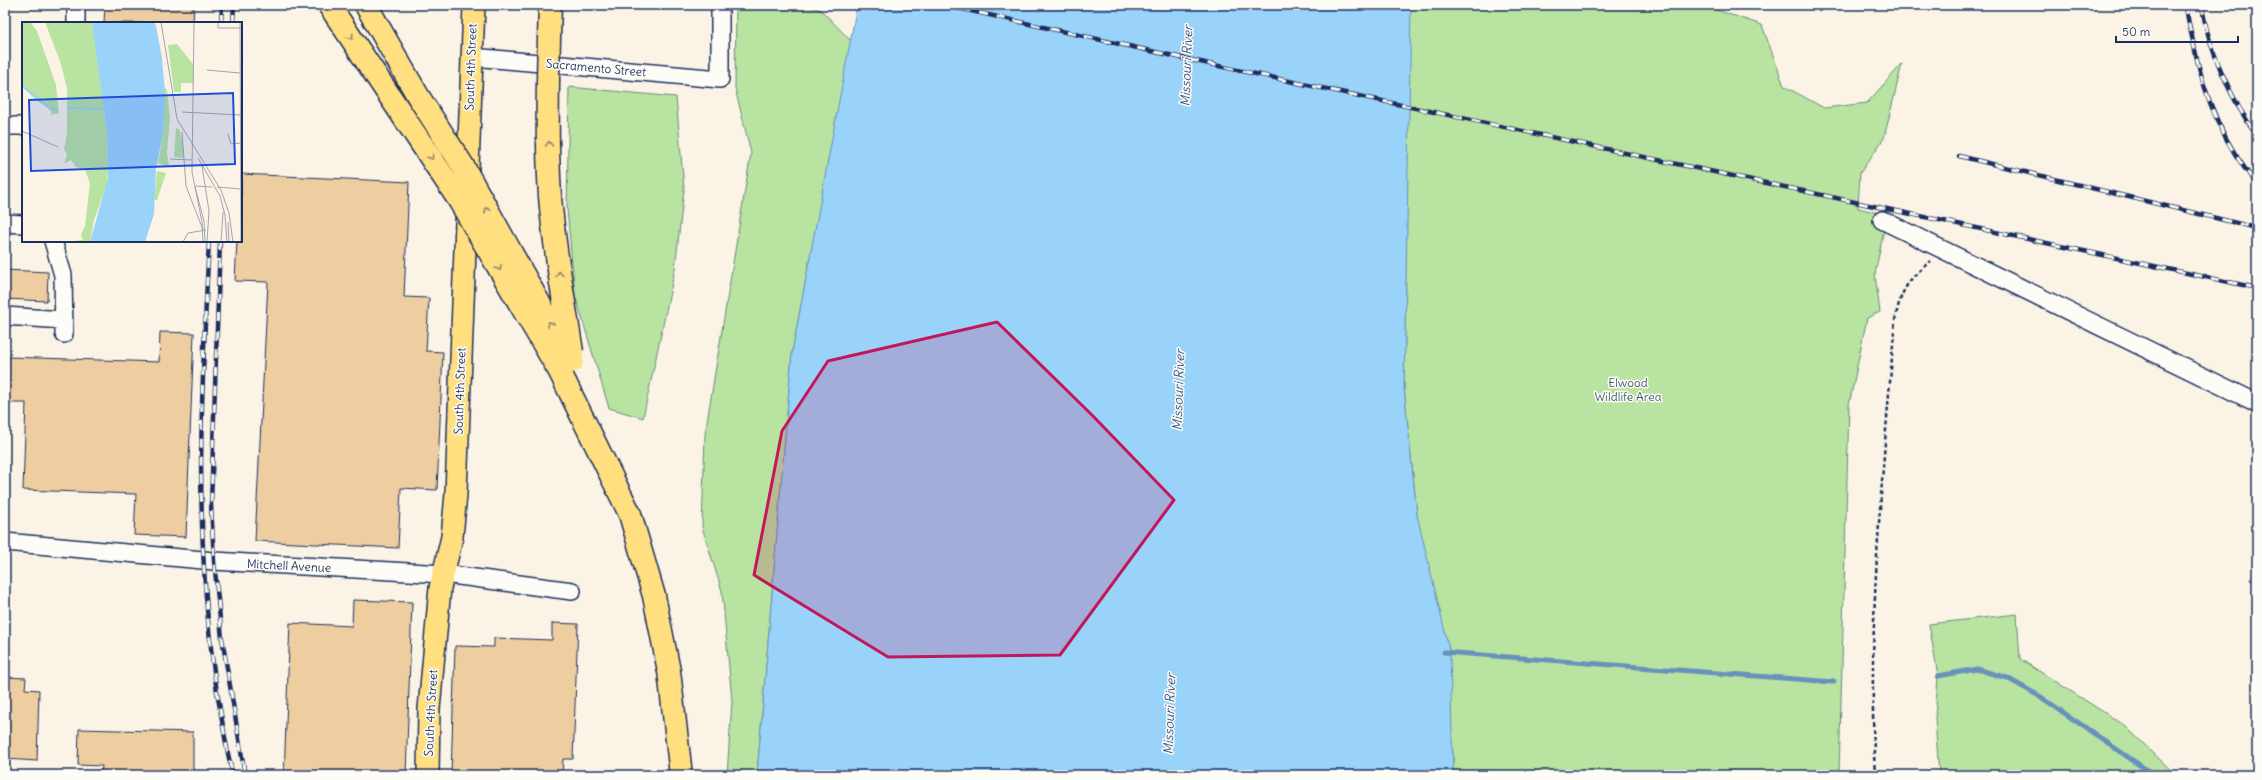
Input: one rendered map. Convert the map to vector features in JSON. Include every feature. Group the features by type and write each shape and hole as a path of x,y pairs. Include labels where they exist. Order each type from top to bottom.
{"highway":[{"path":"329,5 414,130 459,200 560,372 630,514 654,596 669,671 681,775"},
{"path":"366,5 418,96 463,166 575,367 630,516 654,597 668,673 681,775"},
{"path":"377,5 414,130"},
{"path":"550,5 548,94 550,195 555,244 575,367"}],"main road":[{"name":"South 4th Street","path":"428,775 429,709 440,588 452,537 456,494 474,5"}],"street":[{"path":"76,5 76,22"},
{"name":"Sacramento Street","path":"472,57 720,79 720,5"},
{"path":"5,126 22,126"},
{"path":"1882,220 2257,403"},
{"path":"5,223 22,224"},
{"path":"5,316 64,327 63,275 53,242"},
{"name":"Mitchell Avenue","path":"5,542 214,561 444,574 572,591"}],"path":[{"path":"1874,775 1872,642 1879,510 1895,320 1899,300 1911,277 1931,261 1952,254"}],"highlighted area":[{"path":"997,322 1092,415 1174,500 1060,655 888,657 754,575 782,431 828,361"}],"green space":[{"path":"736,5 807,5 821,10 851,41 792,353 757,775 727,775 732,701 722,591 702,527 705,434 751,153 735,88"},
{"name":"Elwood Wildlife Area","path":"1410,5 1701,5 1762,25 1784,86 1824,108 1867,103 1902,64 1884,138 1860,173 1858,208 1887,215 1875,274 1880,312 1867,318 1849,405 1839,775 1453,775 1453,753 1417,515 1404,388"},
{"path":"569,87 676,97 684,189 675,269 643,418 609,408 575,295 567,209"},
{"path":"2017,614 2020,659 2124,725 2176,775 1939,775 1935,719 1938,676 1929,624"}],"water":[{"name":"Missouri River","path":"857,5 1411,5 1404,388 1417,515 1450,653 1453,775 757,775 792,353"}],"building":[{"path":"105,5 194,5 193,22 104,22"},
{"path":"242,174 409,182 404,297 429,298 426,351 443,352 437,490 401,488 398,548 255,541 268,282 235,281 237,242 242,242"},
{"path":"5,270 48,272 47,301 5,299"},
{"path":"160,332 194,333 186,537 134,535 136,494 23,490 26,403 7,403 8,357 159,362"},
{"path":"353,600 412,602 406,775 284,775 290,623 352,626"},
{"path":"552,623 578,624 573,759 563,759 562,775 451,775 455,646 494,647 494,638 552,640"},
{"path":"5,677 26,678 25,689 39,690 37,761 5,759"},
{"path":"79,729 193,732 193,775 101,775 102,766 78,765"}],"waterway":[{"path":"1444,652 1834,682"},
{"path":"1938,676 1977,669 2007,678 2041,697 2154,775"}],"railway":[{"path":"221,22 222,5"},
{"path":"233,22 234,5"},
{"path":"944,5 1214,65 2257,288"},
{"path":"2186,5 2197,60 2208,98 2224,134 2234,152 2257,184"},
{"path":"2202,5 2209,38 2222,73 2239,107 2257,135"},
{"path":"1959,156 2257,228"},
{"path":"209,242 202,412 202,527 210,641 226,746 233,775"},
{"path":"220,242 211,504 214,561 222,638 245,775"}]}
